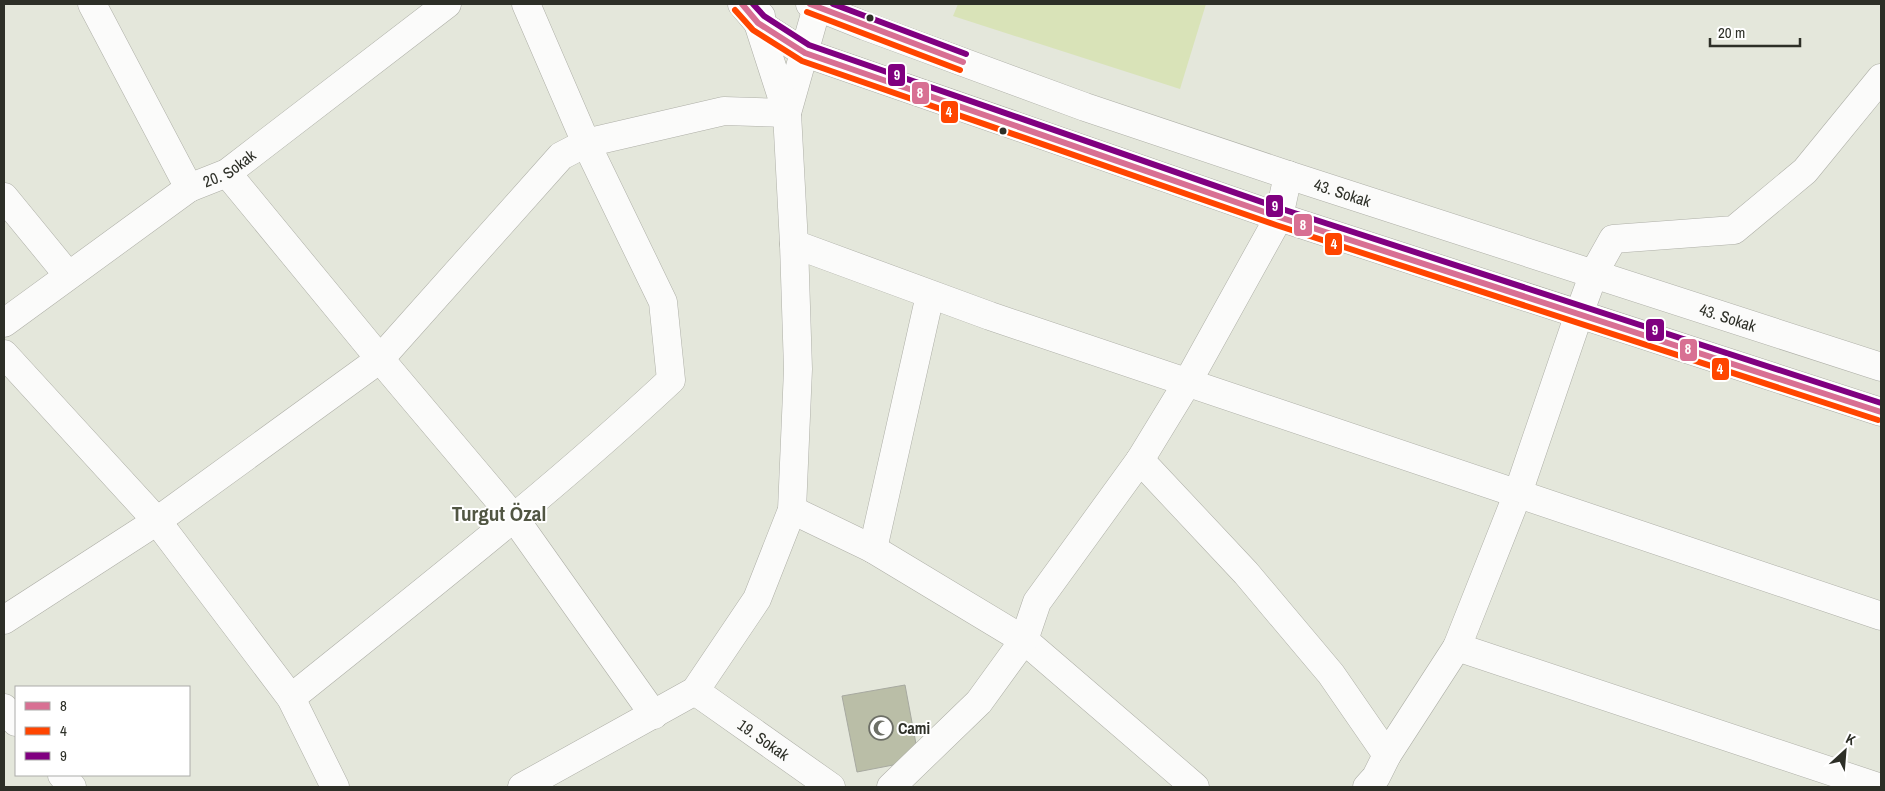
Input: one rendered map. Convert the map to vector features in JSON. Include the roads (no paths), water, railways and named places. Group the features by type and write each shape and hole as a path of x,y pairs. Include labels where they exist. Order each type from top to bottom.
{"street":[{"path":"92,4 189,188"},
{"name":"20. Sokak","path":"4,323 189,188 227,173 418,14 447,4"},
{"path":"291,698 515,518 613,434 671,380 663,302 586,143 526,4"},
{"path":"787,113 805,53 814,6"},
{"name":"43. Sokak","path":"814,6 1085,107 1288,176 1881,366"},
{"path":"755,10 805,53 1279,217 1881,412"},
{"path":"522,787 695,691 757,599 792,510 798,370 787,113 755,10"},
{"path":"1381,776 1457,647 1518,493 1594,273 1612,239 1734,230 1806,171 1881,78"},
{"path":"4,620 157,521 380,359 561,156 586,143 724,111 787,113"},
{"path":"227,173 380,359 515,518 654,714"},
{"path":"891,787 979,702 1024,640 1037,602 1140,460 1187,384 1279,217 1288,176"},
{"path":"4,197 68,275"},
{"path":"794,244 930,295 1187,384 1518,493 1881,616"},
{"path":"873,550 930,295"},
{"path":"4,354 157,521 291,698 335,787"},
{"path":"1140,460 1246,573 1325,667 1381,776"},
{"path":"792,510 873,550 1024,640 1195,787"},
{"path":"1457,647 1878,787"},
{"name":"19. Sokak","path":"695,691 831,787"},
{"path":"4,708 15,721"},
{"path":"63,776 72,787"}],"place":[{"name":"Cami","path":"881,728"}],"district":[{"name":"Turgut Özal","path":"499,514"}]}
